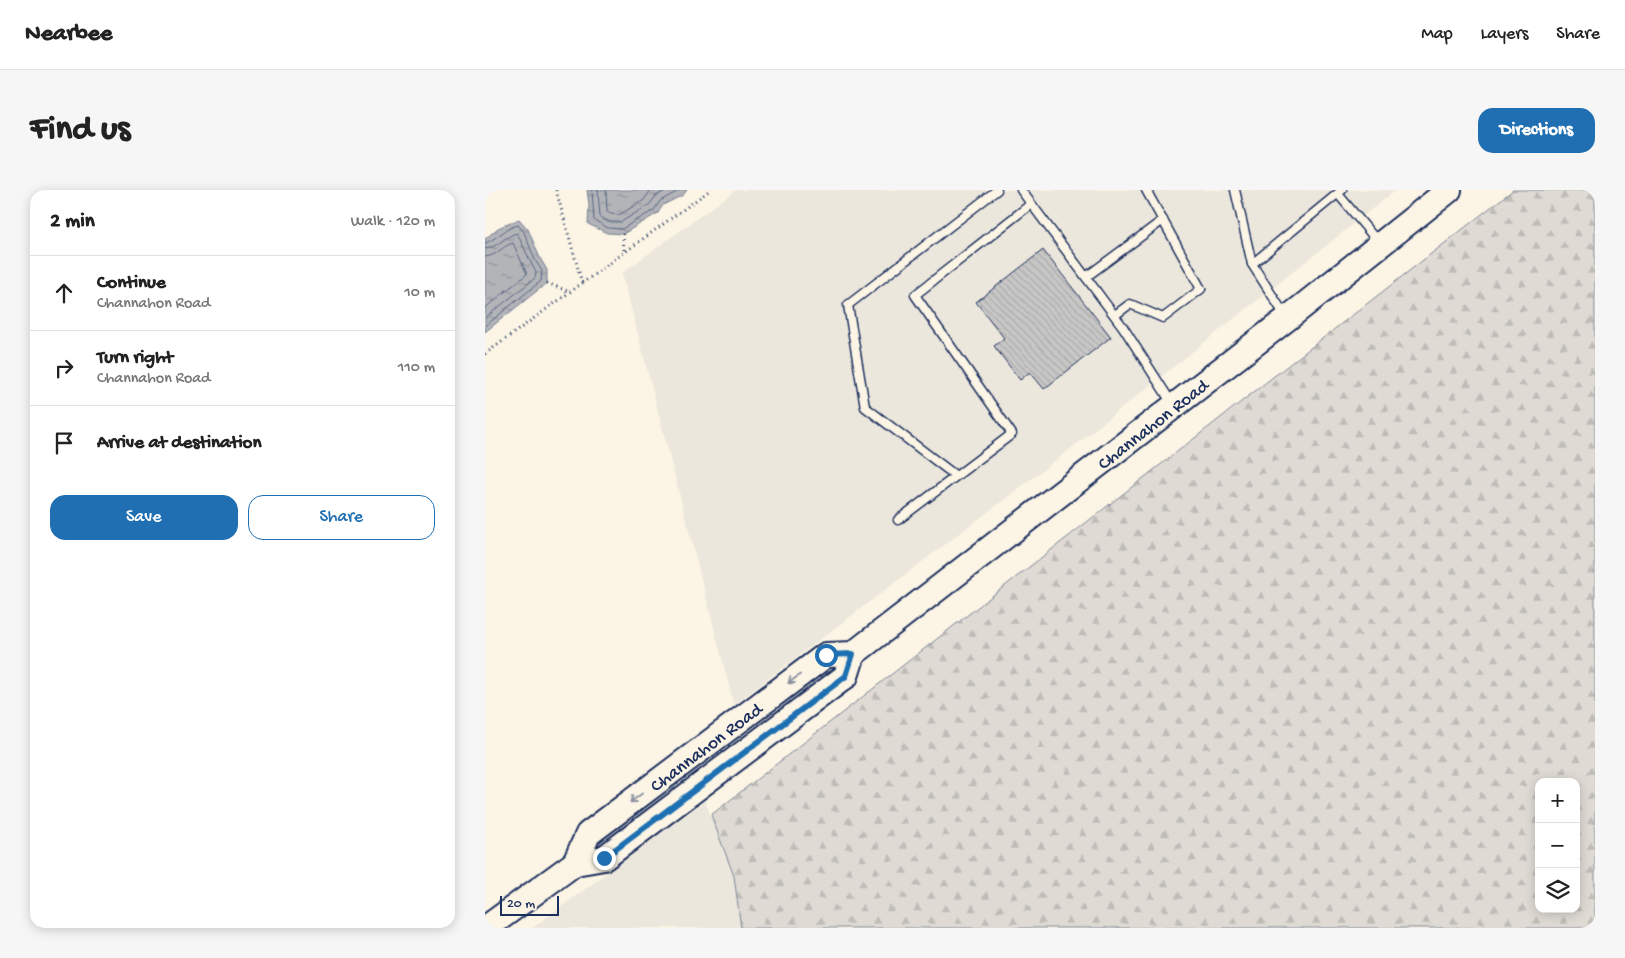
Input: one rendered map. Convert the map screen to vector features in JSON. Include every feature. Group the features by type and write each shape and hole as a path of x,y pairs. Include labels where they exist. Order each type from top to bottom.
{"main road":[{"name":"Channahon Road","path":"486,928 575,863 604,858 846,676 853,654 1380,245 1436,196"}],"lane":[{"path":"957,476 865,407 848,305 997,190"},
{"path":"1021,190 1115,315 1174,406"},
{"path":"1115,315 1130,304 1163,318 1201,289 1146,190"},
{"path":"1235,190 1252,264 1287,318"},
{"path":"1252,264 1340,192 1380,245"},
{"path":"898,520 1012,434 915,295 1031,204"},
{"path":"1086,278 1163,220"}],"path":[{"path":"556,190 582,283"},
{"path":"485,354 710,190"},
{"path":"623,234 624,252"},
{"path":"547,283 570,292"}],"shaded area":[{"path":"736,190 1396,190 1064,454 734,705 622,273"},
{"path":"705,801 734,876 742,928 532,928"}],"green space":[{"path":"1513,190 1595,190 1595,928 741,928 734,876 711,815"}],"water":[{"path":"587,190 687,190 683,195 663,205 658,213 623,234 607,233 588,224 589,205"},
{"path":"519,219 528,229 547,270 547,283 485,332 485,239 498,228"}],"building":[{"path":"1043,250 1111,337 1044,389 1030,372 1020,380 994,346 1004,338 976,302"}],"route":[{"path":"604,858 846,676 853,654 826,655"}]}
